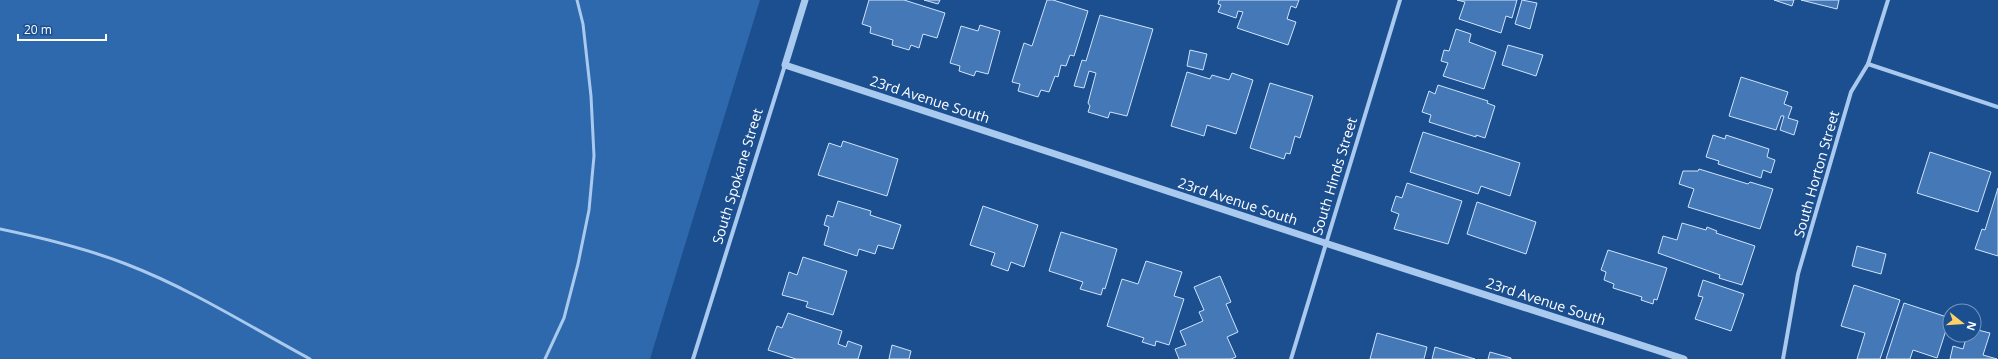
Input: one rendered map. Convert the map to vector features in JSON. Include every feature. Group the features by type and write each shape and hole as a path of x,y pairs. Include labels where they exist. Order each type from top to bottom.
{"street":[{"name":"South Spokane Street","path":"694,359 805,0"},
{"name":"South Hinds Street","path":"1290,359 1400,0"},
{"name":"South Horton Street","path":"1783,359 1798,274 1852,92 1868,64 1888,0"},
{"path":"1868,64 1998,106"},
{"name":"23rd Avenue South","path":"785,65 1325,244 1684,359"}],"lane":[{"path":"545,359 564,318 578,264 589,210 594,156 591,96 582,24 577,0"},
{"path":"0,229 79,248 134,267 194,294 310,359"}],"shaded area":[{"path":"0,0 760,0 650,359 0,359"}],"building":[{"path":"869,0 904,0 945,13 937,38 923,34 919,48 911,45 909,50 892,45 893,40 870,33 871,27 862,24"},
{"path":"924,0 940,0 938,4"},
{"path":"1047,0 1053,0 1088,11 1074,56 1070,55 1066,66 1061,65 1058,77 1055,76 1049,92 1041,90 1038,97 1018,91 1020,84 1012,82 1024,43 1032,46"},
{"path":"1219,0 1299,0 1296,8 1291,6 1287,19 1296,22 1288,45 1237,28 1243,12 1238,11 1236,18 1218,12 1221,5 1218,4"},
{"path":"1457,0 1517,0 1512,18 1506,16 1501,33 1459,19 1465,2"},
{"path":"1522,0 1537,3 1530,29 1515,24"},
{"path":"1774,0 1794,0 1792,6"},
{"path":"1801,0 1839,0 1837,9"},
{"path":"1100,15 1153,29 1127,116 1110,112 1108,118 1088,112 1090,106 1088,103 1096,73 1089,71 1084,88 1074,86 1082,60 1086,61"},
{"path":"980,25 1000,31 988,74 976,71 974,76 959,71 960,66 950,63 961,26 978,31"},
{"path":"1456,29 1471,34 1469,42 1496,52 1484,89 1443,76 1448,63 1441,61 1444,50 1449,51"},
{"path":"1508,45 1543,55 1536,76 1502,65"},
{"path":"1190,50 1207,54 1203,70 1187,66"},
{"path":"1187,72 1210,79 1212,75 1229,80 1232,73 1253,80 1236,134 1207,125 1204,136 1171,126"},
{"path":"1741,77 1788,92 1784,104 1792,107 1788,118 1798,121 1794,135 1780,130 1784,116 1781,116 1776,130 1729,116"},
{"path":"1270,83 1313,96 1300,138 1295,136 1290,154 1286,153 1284,159 1250,148"},
{"path":"1438,85 1488,101 1487,103 1495,106 1485,138 1476,135 1476,137 1429,122 1431,115 1422,112 1429,91 1435,94"},
{"path":"1423,132 1520,163 1510,196 1481,186 1478,194 1410,172"},
{"path":"1713,135 1725,139 1726,135 1769,149 1767,157 1775,160 1771,173 1763,170 1761,178 1718,164 1719,161 1706,157"},
{"path":"843,141 898,159 887,196 818,175 829,143 841,147"},
{"path":"1930,152 1991,172 1978,212 1917,193"},
{"path":"1699,169 1748,184 1750,182 1773,189 1760,229 1688,207 1694,189 1679,184 1683,171 1698,171"},
{"path":"1407,183 1462,201 1448,244 1394,229 1399,214 1391,211 1396,196 1402,198"},
{"path":"1998,188 1998,256 1975,249 1982,229 1985,230"},
{"path":"838,201 871,211 870,215 901,225 893,249 878,245 875,254 859,249 857,256 824,245 829,227 824,225 827,215 833,217"},
{"path":"1477,202 1536,222 1526,254 1467,234"},
{"path":"983,206 1038,225 1024,267 1011,262 1008,271 991,265 995,253 970,245"},
{"path":"1682,223 1706,230 1707,227 1717,231 1716,233 1755,246 1742,285 1719,278 1720,275 1658,253 1663,236 1677,240"},
{"path":"1061,232 1117,249 1105,289 1103,288 1101,295 1080,289 1083,282 1049,271"},
{"path":"1857,246 1886,254 1881,274 1852,266"},
{"path":"1608,250 1667,268 1657,300 1654,299 1653,304 1641,300 1642,297 1613,288 1614,284 1604,280 1606,272 1601,270"},
{"path":"803,257 847,271 833,315 806,307 808,302 782,295 789,272 797,275"},
{"path":"1146,261 1182,272 1174,296 1184,299 1169,345 1156,341 1155,346 1142,342 1144,338 1107,326 1122,279 1138,284"},
{"path":"1220,276 1231,302 1226,304 1238,332 1227,337 1236,357 1231,359 1179,359 1175,349 1186,345 1180,331 1203,321 1199,312 1204,310 1194,287"},
{"path":"1703,280 1744,294 1731,331 1695,319 1703,297 1698,296"},
{"path":"1854,285 1900,300 1880,359 1857,359 1865,333 1841,326"},
{"path":"1904,303 1942,315 1942,343 1937,358 1913,350 1910,359 1886,359"},
{"path":"788,313 842,331 838,344 846,347 848,341 862,346 858,359 796,359 768,350 777,326 782,328"},
{"path":"1982,331 1990,333 1983,355 1997,359 1950,359 1953,346 1963,349 1965,343 1982,343"},
{"path":"1377,333 1427,347 1424,359 1370,359"},
{"path":"892,345 911,351 909,359 889,359"},
{"path":"1435,347 1475,359 1432,359"},
{"path":"1490,352 1511,358 1511,359 1488,359"}]}
